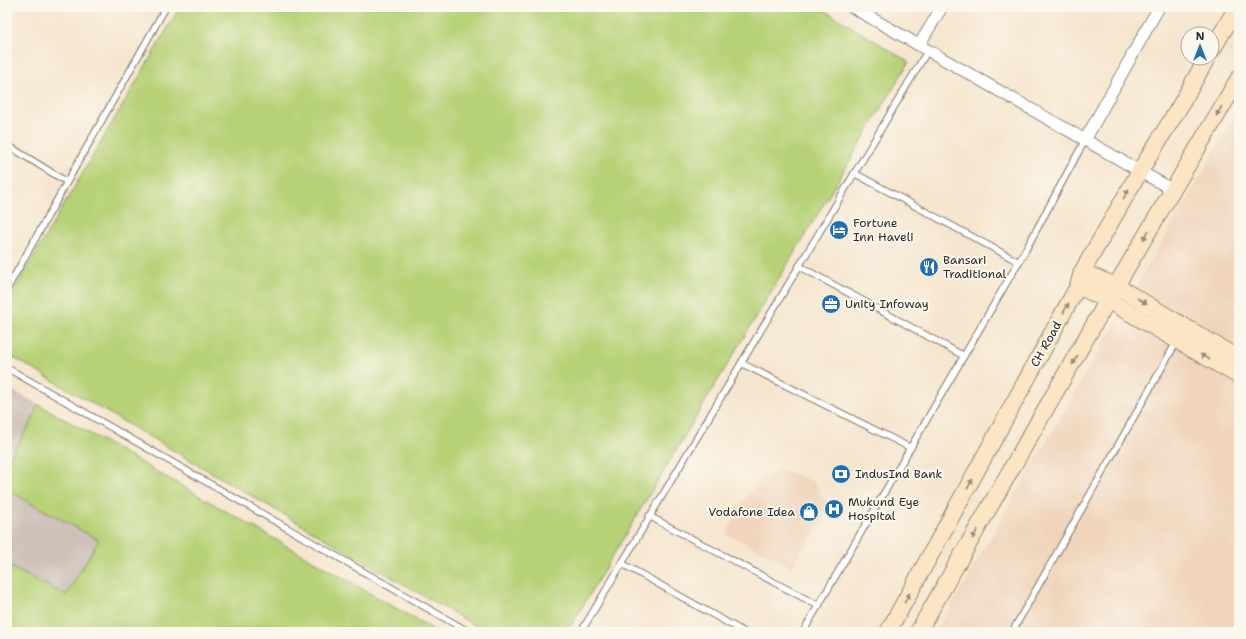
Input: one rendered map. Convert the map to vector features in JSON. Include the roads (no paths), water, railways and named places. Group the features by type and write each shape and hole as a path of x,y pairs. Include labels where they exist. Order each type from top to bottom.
{"street":[{"path":"852,7 1173,190"},
{"path":"923,48 942,7"},
{"path":"1085,140 1159,7"},
{"path":"1220,37 1238,7"},
{"name":"CH Road","path":"888,632 1140,171 1202,66"},
{"path":"918,632 1116,286 1239,78"},
{"path":"1080,279 1116,286 1239,359"},
{"path":"1080,279 1108,301 1239,376"}],"lane":[{"path":"7,289 166,7"},
{"path":"581,632 854,173 923,48"},
{"path":"803,632 1019,262 1085,140"},
{"path":"7,145 67,182"},
{"path":"854,173 1019,262"},
{"path":"798,266 964,356"},
{"path":"1012,632 1177,341"},
{"path":"741,363 911,448"},
{"path":"7,368 469,632"},
{"path":"649,516 819,606"},
{"path":"621,563 744,632"}],"place":[{"name":"Fortune Inn Haveli","path":"839,230"},
{"name":"Bansari Traditional","path":"929,267"},
{"name":"Unity Infoway","path":"831,304"},
{"name":"IndusInd Bank","path":"841,474"},
{"name":"Mukund Eye Hospital","path":"834,509"},
{"name":"Vodafone Idea","path":"809,512"}]}
